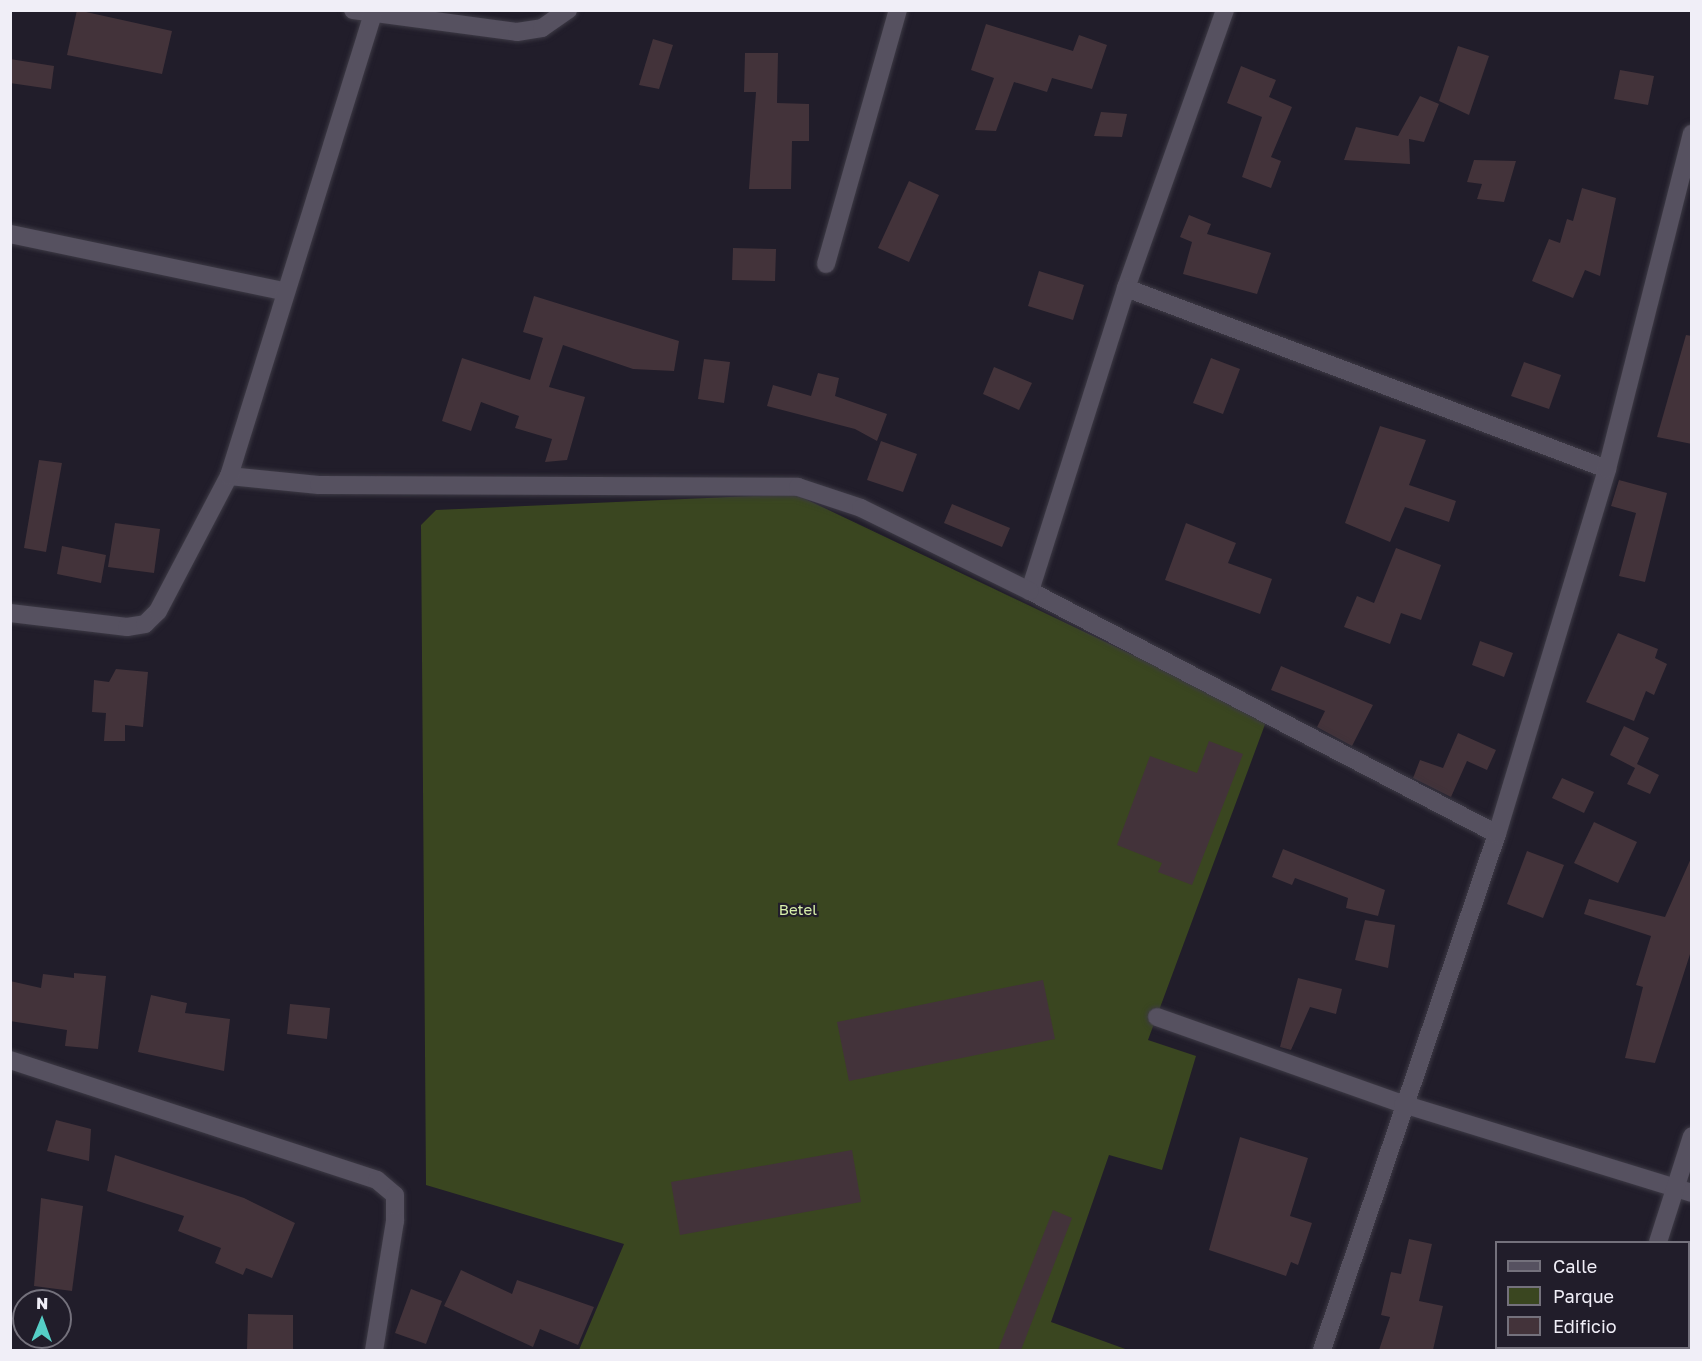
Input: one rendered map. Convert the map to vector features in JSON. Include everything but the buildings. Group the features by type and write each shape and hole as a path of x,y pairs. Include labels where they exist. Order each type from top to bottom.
{"street":[{"path":"353,10 373,15 517,32 542,28 568,10"},
{"path":"826,264 898,10"},
{"path":"1029,591 1126,288 1225,10"},
{"path":"10,613 127,627 145,624 158,611 230,476 284,291 373,15"},
{"path":"1322,1350 1403,1104 1497,834 1607,469 1692,134"},
{"path":"10,234 284,291"},
{"path":"1126,288 1607,469"},
{"path":"230,476 319,485 798,487 861,508 1029,591 1497,834"},
{"path":"1157,1017 1403,1104 1683,1190"},
{"path":"10,1060 377,1180 395,1195 395,1221 374,1350"},
{"path":"1658,1241 1683,1190 1692,1136"}],"green space":[{"name":"Betel","path":"795,494 1267,719 1148,1040 1196,1056 1162,1170 1109,1155 1051,1322 1128,1350 579,1350 624,1244 426,1185 421,525 436,510"}]}
